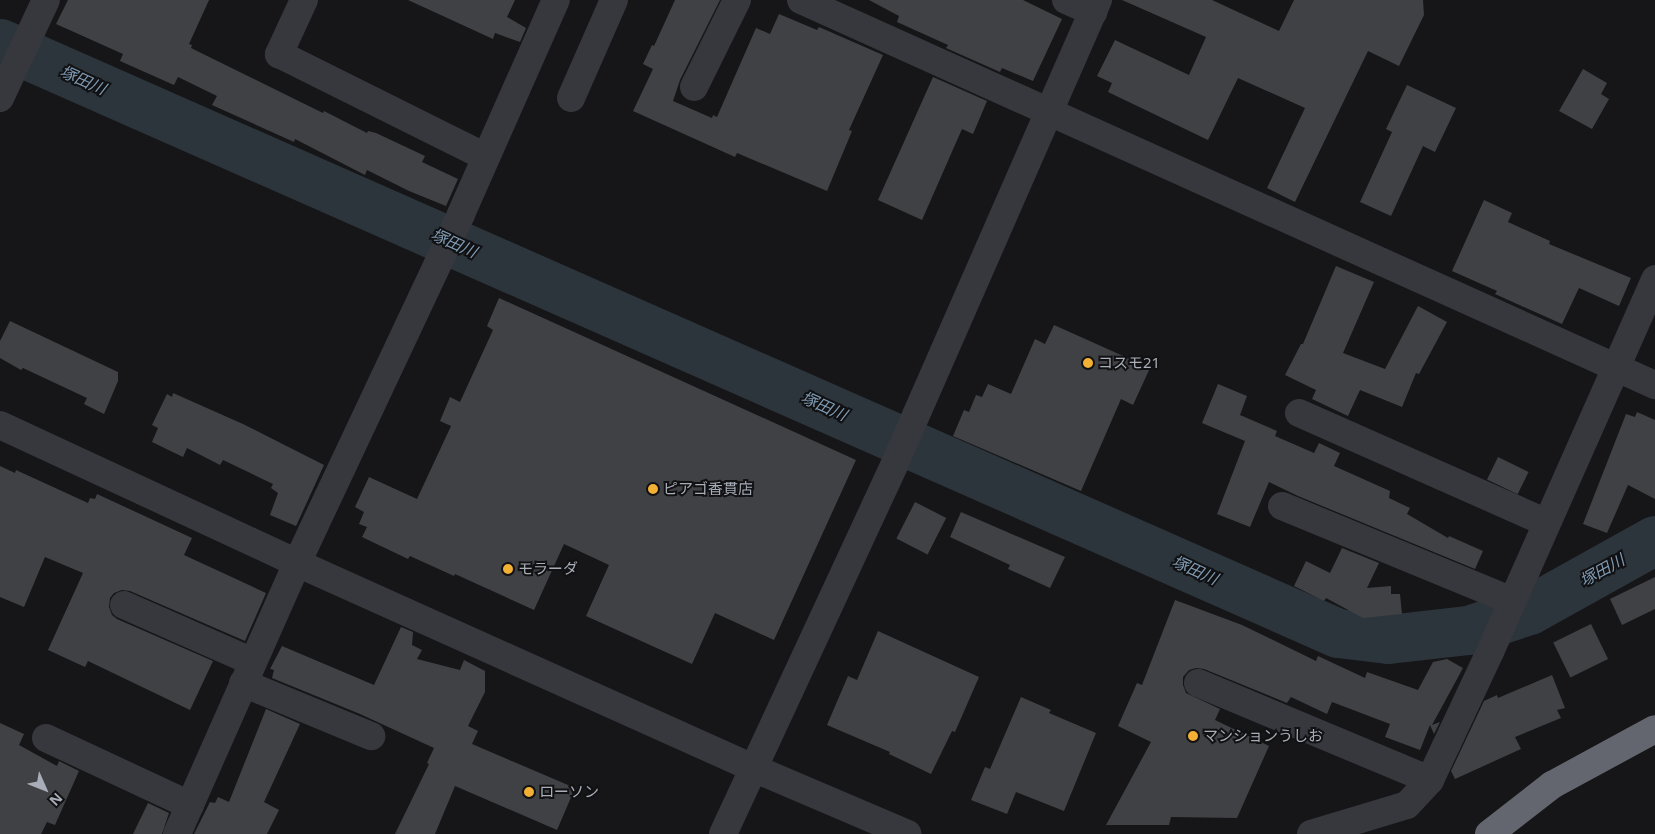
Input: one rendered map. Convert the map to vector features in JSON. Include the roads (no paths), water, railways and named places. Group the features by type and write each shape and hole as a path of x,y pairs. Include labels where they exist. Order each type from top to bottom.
{"highway":[{"path":"1489,834 1552,785 1655,729"}],"street":[{"path":"0,98 46,0"},
{"path":"304,0 279,54 486,157"},
{"path":"177,834 297,562 461,214 556,0"},
{"path":"571,98 614,0"},
{"path":"694,87 736,0"},
{"path":"801,0 1655,385"},
{"path":"723,834 895,463 1095,6 1066,0"},
{"path":"1311,834 1407,805 1430,780 1490,652 1614,367 1655,278"},
{"path":"1299,413 1547,523"},
{"path":"0,425 297,562 753,768 908,834"},
{"path":"1282,506 1514,596"},
{"path":"124,605 371,736"},
{"path":"1198,683 1430,780"},
{"path":"46,738 190,805"}],"waterway":[{"name":"塚田川","path":"0,43 1338,633 1388,639 1468,630 1529,610 1655,540"}],"place":[{"name":"コスモ21","path":"1088,363"},
{"name":"ピアゴ香貫店","path":"653,489"},
{"name":"モラーダ","path":"508,569"},
{"name":"マンションうしお","path":"1193,736"},
{"name":"ローソン","path":"529,792"}]}
